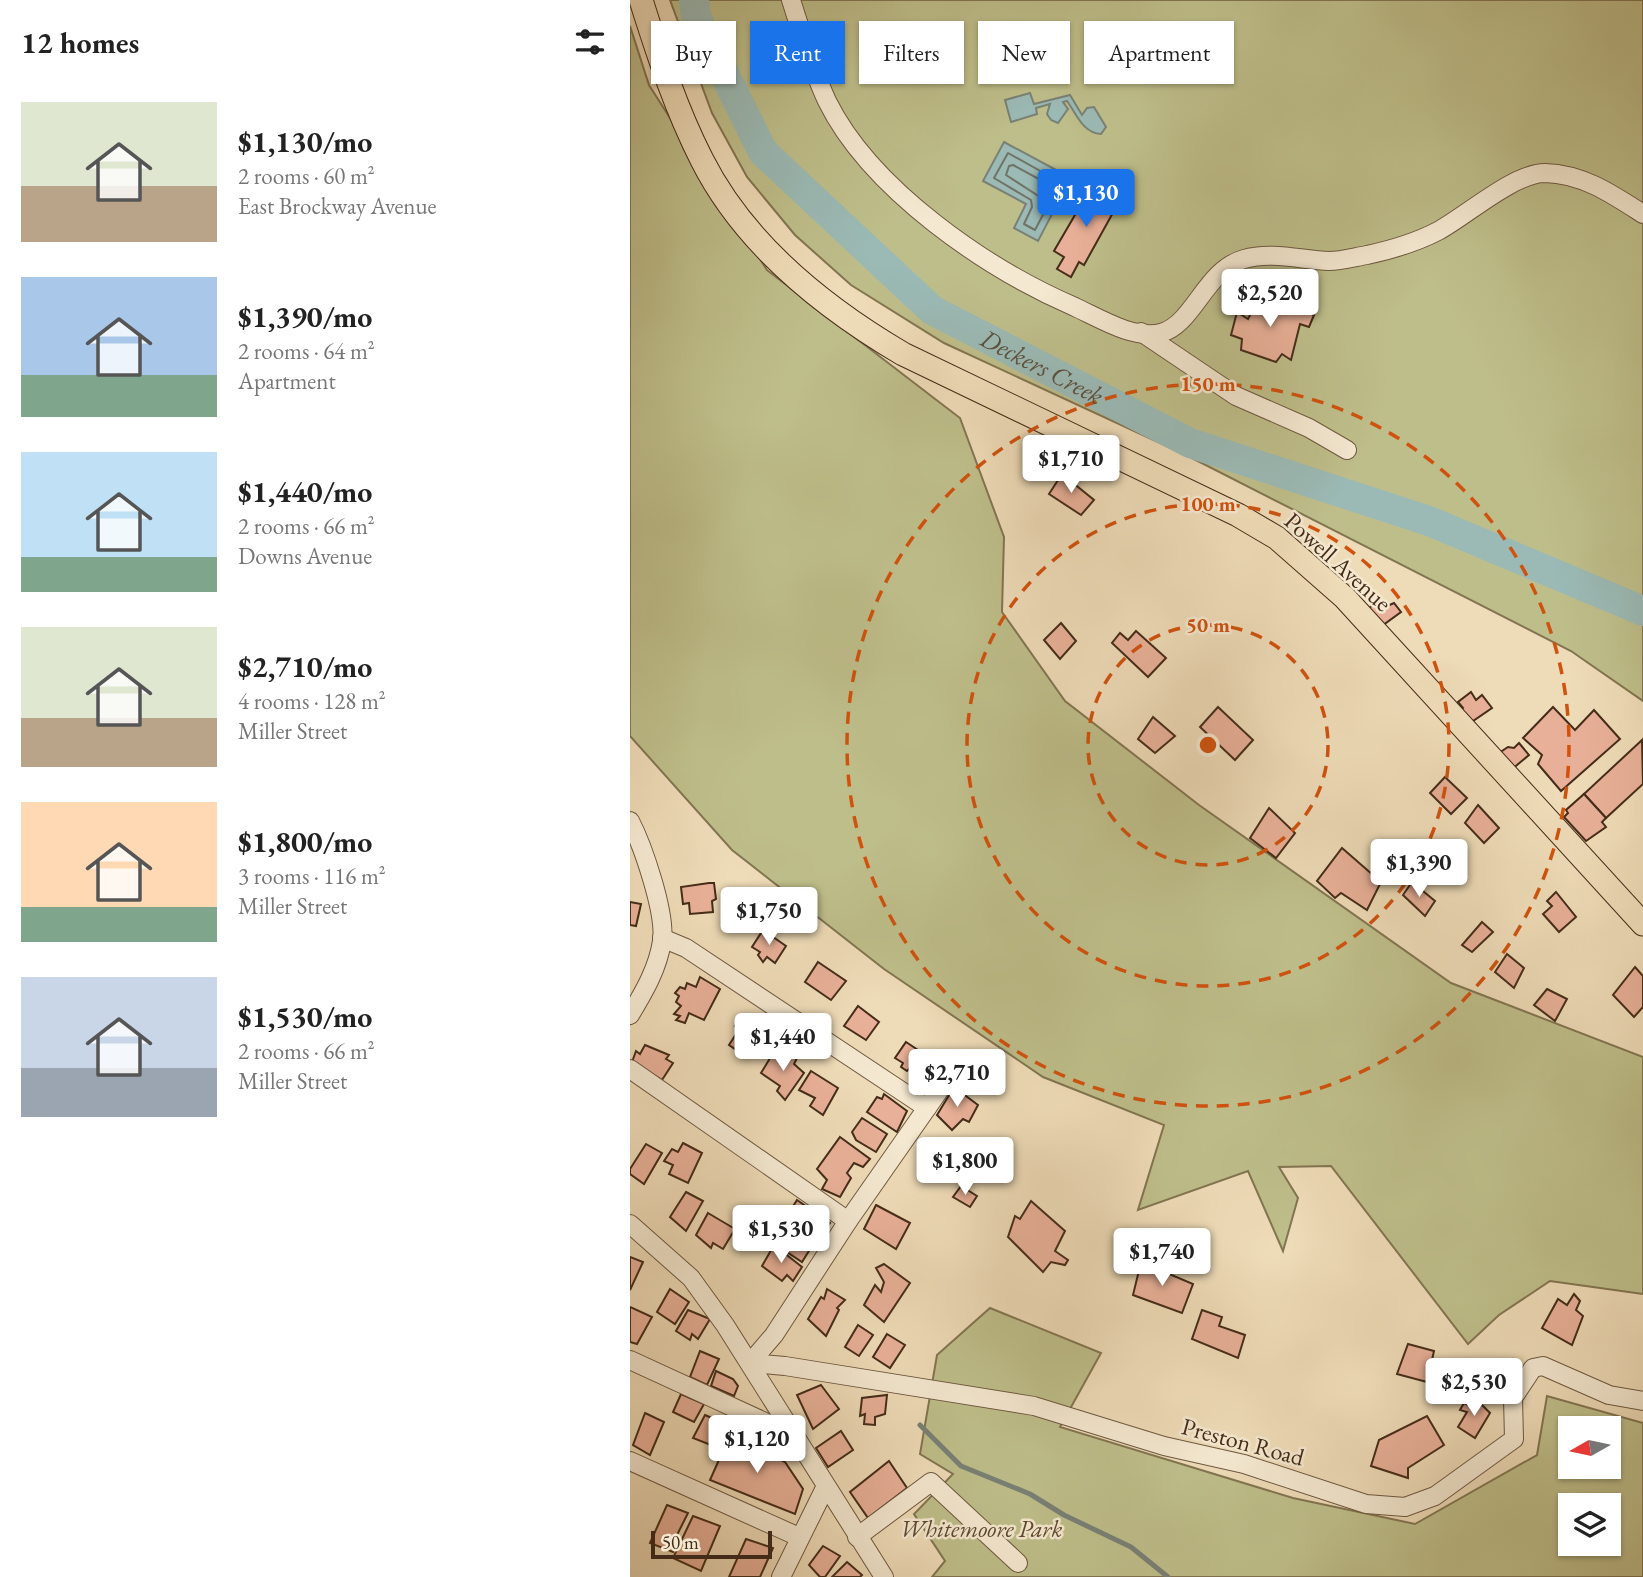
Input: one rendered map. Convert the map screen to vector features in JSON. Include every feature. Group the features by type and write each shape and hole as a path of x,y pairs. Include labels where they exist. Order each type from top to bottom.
{"main road":[{"name":"Powell Avenue","path":"640,0 676,103 702,162 735,213 789,273 853,324 903,354 1238,515 1277,538 1345,598 1643,924"}],"street":[{"path":"791,0 811,63 828,103 855,144 890,182 972,252 1064,303 1107,323 1141,332 1161,333 1176,324 1208,283 1223,269 1244,259 1267,257 1331,261 1368,255 1434,233 1513,183 1542,173 1589,181 1643,214"},
{"path":"1141,332 1236,396 1309,428 1347,450"},
{"path":"630,821 642,843 663,938 652,975 630,1015"},
{"path":"663,938 686,948 927,1108"},
{"path":"750,1363 774,1335 848,1220 959,1062"},
{"path":"630,1069 848,1220"},
{"path":"630,1224 691,1278 750,1363 791,1434 884,1577"},
{"path":"630,1360 791,1434"},
{"name":"Preston Road","path":"750,1363 785,1366 1034,1406 1164,1446 1244,1464 1366,1504 1405,1507 1435,1496 1514,1440 1513,1398 1533,1368 1543,1366 1609,1395 1643,1401"},
{"path":"630,1461 799,1537"},
{"path":"857,1537 931,1482 1018,1563"},
{"path":"781,1577 825,1488"}],"green space":[{"path":"670,0 1643,0 1643,701 1571,651 1186,455 944,343 851,285 795,235 747,177 712,113 701,84 736,84 736,21 678,21"},
{"path":"630,26 649,85 767,270 960,418 1004,537 1002,612 1065,701 1199,805 1451,983 1643,1057 1643,1294 1550,1281 1499,1315 1468,1344 1331,1166 1279,1167 1298,1198 1283,1251 1248,1171 1138,1210 1164,1125 1043,1077 884,969 732,850 630,736"},
{"name":"Whitemoore Park","path":"990,1308 1101,1353 1060,1427 1293,1498 1415,1524 1537,1455 1547,1396 1618,1416 1558,1416 1558,1479 1621,1479 1621,1417 1643,1423 1643,1577 932,1577 945,1561 914,1514 953,1474 920,1454 937,1355"}],"water":[{"path":"1030,93 1034,104 1070,95 1082,115 1087,108 1094,107 1106,127 1101,134 1090,130 1067,101 1063,102 1068,109 1058,123 1051,120 1047,114 1050,104 1036,108 1037,114 1011,122 1005,100"},
{"path":"1004,142 1071,178 1038,241 1014,228 1026,204 983,181"}],"building":[{"path":"1093,184 1120,200 1084,265 1079,262 1071,277 1057,269 1064,257 1054,251"},
{"path":"1260,296 1314,315 1309,327 1300,324 1291,360 1282,354 1276,362 1241,350 1242,339 1231,335 1237,312 1248,319"},
{"path":"1062,474 1094,500 1081,515 1049,494"},
{"path":"1377,599 1385,607 1394,603 1401,612 1379,628 1367,611"},
{"path":"1061,623 1076,641 1060,659 1044,640"},
{"path":"1136,631 1166,658 1148,677 1112,643 1120,633 1128,640"},
{"path":"1471,692 1476,700 1482,695 1492,708 1473,721 1459,712 1463,708 1458,702"},
{"path":"1218,707 1253,740 1235,760 1200,727"},
{"path":"1553,707 1575,730 1594,710 1620,739 1561,791 1538,764 1542,755 1523,738"},
{"path":"1153,717 1175,736 1155,753 1138,739"},
{"path":"1642,740 1643,784 1606,818 1584,794"},
{"path":"1519,743 1529,755 1511,770 1499,753 1508,747 1514,748"},
{"path":"1445,777 1467,798 1451,814 1430,793"},
{"path":"1584,794 1606,818 1602,822 1606,827 1586,841 1564,817 1568,813 1566,810"},
{"path":"1478,805 1499,828 1484,843 1465,823"},
{"path":"1269,808 1295,833 1276,858 1250,838"},
{"path":"1342,848 1381,882 1367,910 1341,893 1335,898 1317,881"},
{"path":"1412,882 1435,901 1425,916 1403,895"},
{"path":"714,883 716,899 712,901 713,912 690,914 689,903 683,904 681,887"},
{"path":"1556,892 1576,917 1559,932 1543,914 1552,906 1547,901"},
{"path":"630,902 641,904 636,926 630,925"},
{"path":"1482,922 1493,932 1472,952 1462,945"},
{"path":"763,930 786,946 775,963 767,957 763,962 758,955 760,952 752,947"},
{"path":"1507,954 1524,968 1514,988 1495,972"},
{"path":"818,962 846,981 831,1000 805,982"},
{"path":"1635,967 1643,976 1643,1007 1634,1017 1613,995"},
{"path":"700,977 720,989 704,1020 689,1013 685,1023 676,1020 680,1016 674,1014 681,1006 676,1002 679,996 675,993 680,987 685,989 687,983 696,987"},
{"path":"1547,989 1567,999 1555,1021 1534,1005"},
{"path":"858,1006 879,1022 866,1040 844,1026"},
{"path":"741,1017 767,1035 755,1053 750,1049 745,1056 729,1045 740,1028 735,1026"},
{"path":"906,1042 930,1058 921,1073 911,1067 907,1071 901,1067 903,1063 895,1058"},
{"path":"645,1045 669,1055 666,1059 673,1063 662,1080 632,1062 636,1051 640,1054"},
{"path":"775,1050 784,1058 787,1051 797,1058 794,1064 804,1073 785,1100 777,1091 780,1086 761,1073"},
{"path":"811,1071 838,1088 823,1115 810,1106 815,1098 799,1090"},
{"path":"954,1087 978,1105 969,1122 963,1119 952,1130 937,1115"},
{"path":"884,1094 907,1111 897,1132 867,1112 877,1097 882,1099"},
{"path":"862,1118 887,1134 876,1152 856,1140 852,1132"},
{"path":"840,1137 870,1159 863,1167 854,1163 847,1173 851,1178 840,1197 822,1189 827,1180 817,1169"},
{"path":"946,1140 972,1155 964,1164 959,1161 950,1177 928,1166"},
{"path":"683,1143 702,1153 688,1183 669,1174 673,1165 664,1161 672,1149 678,1152"},
{"path":"646,1144 662,1153 644,1184 630,1174 630,1169"},
{"path":"961,1186 977,1196 970,1207 953,1197"},
{"path":"686,1192 703,1201 686,1231 670,1217"},
{"path":"797,1200 830,1223 816,1241 784,1221"},
{"path":"1031,1201 1065,1231 1055,1251 1068,1260 1065,1265 1051,1262 1043,1272 1008,1237 1015,1216 1020,1219"},
{"path":"876,1205 910,1223 896,1249 864,1229"},
{"path":"708,1213 735,1229 723,1249 713,1243 711,1248 696,1235"},
{"path":"790,1229 812,1246 802,1262 778,1246"},
{"path":"774,1245 802,1267 793,1281 787,1275 782,1281 762,1266"},
{"path":"630,1257 643,1262 630,1290"},
{"path":"1141,1262 1193,1284 1182,1313 1133,1295"},
{"path":"884,1264 910,1283 884,1322 864,1305 875,1285 881,1292 884,1282 876,1268"},
{"path":"670,1289 689,1302 675,1324 657,1312"},
{"path":"827,1289 845,1300 837,1308 839,1310 826,1336 808,1319 821,1297 824,1299"},
{"path":"1574,1294 1580,1301 1576,1310 1583,1316 1572,1345 1542,1328 1558,1299 1567,1305"},
{"path":"630,1307 652,1317 637,1344 630,1342"},
{"path":"688,1310 710,1319 698,1339 692,1334 690,1340 676,1331"},
{"path":"1202,1310 1222,1317 1219,1326 1245,1335 1238,1358 1192,1339"},
{"path":"858,1325 873,1335 859,1356 845,1347"},
{"path":"887,1334 905,1345 890,1368 873,1357"},
{"path":"1408,1344 1434,1351 1427,1382 1397,1374"},
{"path":"700,1351 719,1359 707,1385 690,1377"},
{"path":"716,1371 733,1379 738,1386 734,1396 711,1386"},
{"path":"821,1385 839,1409 813,1429 797,1395"},
{"path":"681,1394 704,1404 694,1422 673,1412"},
{"path":"887,1395 885,1414 875,1417 875,1425 864,1424 865,1414 860,1416 862,1398"},
{"path":"1474,1397 1490,1413 1475,1438 1458,1427 1467,1412 1460,1410 1464,1403 1470,1406"},
{"path":"645,1413 664,1422 650,1455 633,1445"},
{"path":"705,1415 730,1426 716,1447 693,1438"},
{"path":"1427,1416 1444,1445 1408,1468 1408,1478 1371,1466 1379,1440"},
{"path":"841,1431 853,1450 828,1467 816,1448"},
{"path":"731,1433 785,1462 803,1489 795,1514 710,1480"},
{"path":"889,1461 907,1488 868,1518 850,1492"},
{"path":"667,1505 688,1513 676,1537 679,1538 673,1552 650,1543"},
{"path":"693,1516 720,1526 701,1571 673,1558"},
{"path":"746,1539 773,1548 760,1577 729,1577"},
{"path":"823,1546 840,1556 825,1577 820,1577 809,1565"},
{"path":"847,1562 862,1575 832,1577"}],"waterway":[{"name":"Deckers Creek","path":"694,0 696,17 763,152 932,310 1190,443 1429,521 1643,611"},
{"path":"920,1425 961,1466 1030,1494 1064,1515 1131,1547 1168,1577"}]}
